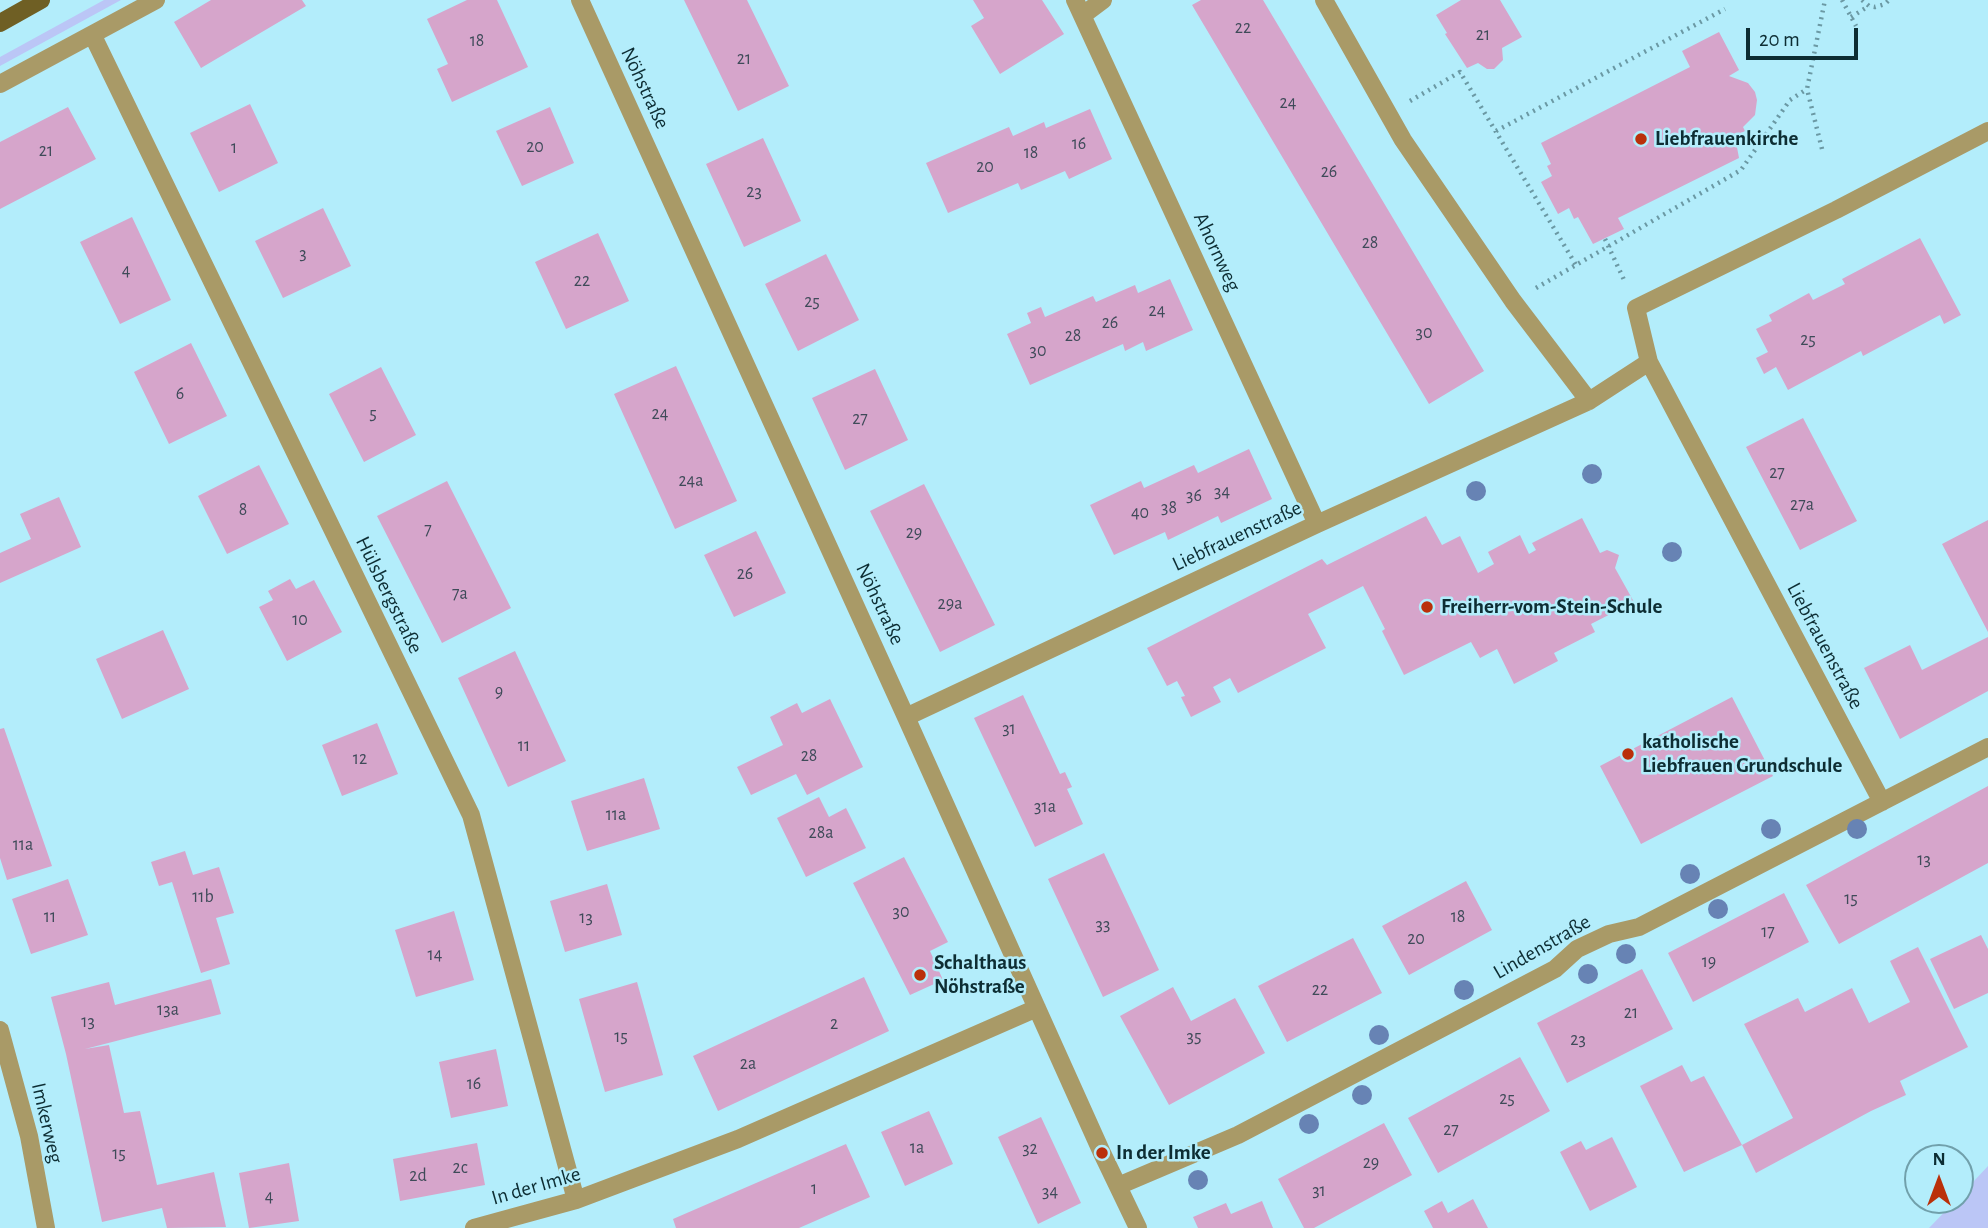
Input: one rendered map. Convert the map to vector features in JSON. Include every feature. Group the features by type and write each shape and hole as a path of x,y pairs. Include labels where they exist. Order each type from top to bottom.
{"main road":[{"path":"0,23 41,0"}],"street":[{"path":"0,84 156,0"},
{"name":"Nöhstraße","path":"580,0 1138,1228"},
{"path":"1079,8 1103,0"},
{"path":"1324,0 1403,140 1513,301 1589,401"},
{"name":"Ahornweg","path":"1079,8 1317,524"},
{"name":"Hülsbergstraße","path":"93,36 471,815 576,1200"},
{"path":"1636,308 1836,210 1988,131"},
{"name":"Liebfrauenstraße","path":"1636,308 1649,362 1882,802"},
{"name":"Liebfrauenstraße","path":"906,717 1317,524 1589,401 1649,362"},
{"name":"Lindenstraße","path":"1118,1186 1238,1135 1555,969 1577,949 1609,934 1639,927 1988,747"},
{"name":"In der Imke","path":"474,1228 576,1200 738,1139 1037,1008"},
{"name":"Imkerweg","path":"0,1030 29,1136 46,1228"}],"path":[{"path":"1822,149 1807,89 1825,0"},
{"path":"1842,0 1856,26"},
{"path":"1862,0 1869,6 1880,7 1889,0"},
{"path":"1851,17 1869,6"},
{"path":"1496,131 1725,9"},
{"path":"1388,114 1460,72 1576,265"},
{"path":"1513,301 1741,170 1790,100 1807,89"},
{"path":"1605,239 1636,308"}],"shaded area":[{"path":"104,0 121,0 0,66 0,57"},
{"path":"1988,1166 1988,1228 1929,1228 1942,1214 1974,1214 1974,1181"}],"building":[{"path":"211,0 302,0 306,6 201,68 174,22"},
{"path":"467,0 497,0 528,67 452,102 437,69 448,64 427,19"},
{"path":"684,0 747,0 789,86 738,111"},
{"path":"973,0 1042,0 1064,34 1000,74 971,26 984,18"},
{"path":"1201,0 1263,0 1484,371 1429,404 1192,5"},
{"path":"1461,0 1500,0 1522,37 1502,48 1503,60 1494,69 1487,69 1478,63 1467,68 1445,34 1447,33 1436,15"},
{"name":"Liebfrauenkirche","path":"1719,32 1739,70 1729,76 1748,83 1757,100 1755,115 1743,127 1745,131 1731,138 1736,142 1739,158 1618,218 1624,229 1593,244 1578,217 1574,219 1569,208 1558,214 1541,182 1552,176 1547,166 1551,164 1541,143 1690,67 1682,51"},
{"path":"250,104 278,163 219,192 190,133"},
{"path":"68,107 96,159 0,209 0,142"},
{"path":"550,107 574,163 522,186 496,131"},
{"path":"1090,109 1112,159 1069,179 1065,171 1021,190 1018,183 948,213 926,163 1009,127 1013,136 1044,122 1046,128"},
{"path":"763,138 801,221 744,247 706,164"},
{"path":"323,208 351,266 283,298 255,241"},
{"path":"132,217 171,300 120,324 80,242"},
{"path":"598,233 629,301 566,329 535,262"},
{"path":"1920,238 1961,315 1944,324 1940,315 1863,356 1861,351 1788,390 1776,367 1764,374 1756,358 1768,352 1756,329 1772,321 1769,315 1809,293 1813,300 1845,284 1842,279"},
{"path":"826,254 859,320 798,351 765,284"},
{"path":"1170,279 1193,330 1146,351 1143,342 1125,351 1123,344 1030,385 1007,334 1031,323 1027,313 1041,307 1045,317 1093,296 1096,302 1135,285 1138,293"},
{"path":"191,343 227,416 169,444 134,372"},
{"path":"676,366 737,501 675,529 614,394"},
{"path":"381,367 416,435 364,462 329,394"},
{"path":"875,369 908,440 845,470 812,398"},
{"path":"1803,418 1857,521 1800,550 1746,447"},
{"path":"1249,449 1272,499 1221,523 1218,516 1168,540 1165,532 1114,555 1090,505 1141,481 1144,488 1194,465 1198,473"},
{"path":"259,465 289,524 227,554 198,496"},
{"path":"447,481 511,608 442,643 377,516"},
{"path":"924,484 995,625 940,652 870,511"},
{"path":"59,497 81,547 0,583 0,553 31,539 20,514"},
{"path":"1426,516 1442,545 1460,536 1478,573 1494,564 1488,552 1520,535 1529,554 1536,550 1532,543 1582,518 1600,553 1607,550 1619,555 1615,568 1634,602 1591,624 1595,632 1554,653 1558,661 1514,684 1497,649 1480,658 1471,642 1404,675 1363,586 1308,614 1326,648 1238,693 1230,678 1213,687 1221,702 1191,717 1177,681 1167,686 1147,648 1322,559 1327,565"},
{"path":"1988,520 1988,632 1942,544"},
{"path":"756,531 786,593 734,617 704,555"},
{"path":"290,579 296,589 314,580 342,632 287,661 259,607 273,600 268,591"},
{"path":"163,630 189,689 122,719 96,659"},
{"path":"1988,637 1988,691 1900,739 1864,668 1910,645 1922,670"},
{"path":"515,651 566,761 508,787 458,678"},
{"path":"1023,695 1060,774 1065,772 1072,787 1067,789 1083,824 1035,847 974,718"},
{"path":"1732,697 1773,776 1641,844 1600,766"},
{"path":"830,699 863,767 807,795 796,774 751,795 737,767 783,745 770,717 797,703 802,713"},
{"path":"377,723 398,774 342,796 322,745"},
{"path":"4,728 52,866 7,880 0,858 0,729"},
{"path":"644,778 660,829 587,851 571,801"},
{"path":"1988,786 1988,863 1839,944 1806,885"},
{"path":"819,797 829,817 846,808 866,848 806,877 777,818"},
{"path":"185,851 193,875 219,867 234,913 216,918 230,964 201,973 172,882 159,886 151,862"},
{"path":"1104,853 1159,970 1103,997 1048,879"},
{"path":"904,857 948,942 930,951 943,980 910,995 853,883"},
{"path":"68,879 88,935 31,954 12,899"},
{"path":"1466,881 1492,930 1409,975 1382,926"},
{"path":"607,884 622,935 565,952 550,901"},
{"path":"1784,893 1809,942 1693,1002 1668,953"},
{"path":"454,911 474,980 416,997 395,930"},
{"path":"1981,935 1988,949 1988,993 1954,1009 1930,959"},
{"path":"1353,938 1382,993 1287,1042 1258,986"},
{"path":"1918,947 1968,1047 1900,1081 1906,1095 1756,1173 1742,1145 1793,1118 1744,1024 1798,998 1805,1012 1852,988 1869,1023 1910,1002 1890,961"},
{"path":"1642,969 1673,1029 1567,1083 1537,1023"},
{"path":"864,977 889,1031 718,1111 693,1056"},
{"path":"211,979 221,1014 85,1049 109,1045 124,1113 140,1111 157,1185 214,1172 226,1227 167,1228 162,1208 102,1222 51,997 109,982 115,1005"},
{"path":"637,982 663,1075 605,1092 579,999"},
{"path":"1173,987 1191,1021 1235,998 1265,1053 1169,1105 1120,1016"},
{"path":"496,1049 508,1106 451,1118 439,1062"},
{"path":"1520,1057 1550,1111 1438,1173 1408,1118"},
{"path":"1682,1065 1691,1082 1704,1076 1742,1145 1684,1172 1640,1086"},
{"path":"929,1111 953,1164 905,1186 881,1132"},
{"path":"1041,1117 1081,1203 1038,1224 998,1137"},
{"path":"1384,1123 1412,1175 1314,1228 1304,1228 1278,1179"},
{"path":"1612,1137 1637,1187 1590,1211 1560,1152 1581,1141 1586,1150"},
{"path":"477,1143 485,1185 400,1201 393,1159"},
{"path":"846,1144 870,1197 799,1228 676,1228 673,1219"},
{"path":"289,1163 299,1221 249,1228 239,1173"},
{"path":"1473,1199 1488,1228 1433,1228 1424,1211 1442,1201 1448,1213"},
{"path":"1262,1201 1273,1228 1198,1228 1193,1217 1226,1203 1231,1214"}],"place":[{"name":"Liebfrauenkirche","path":"1641,139"},
{"name":"Freiherr-vom-Stein-Schule","path":"1427,607"},
{"name":"katholische Liebfrauen Grundschule","path":"1628,754"},
{"name":"Schalthaus Nöhstraße","path":"920,975"},
{"name":"In der Imke","path":"1102,1153"}]}
